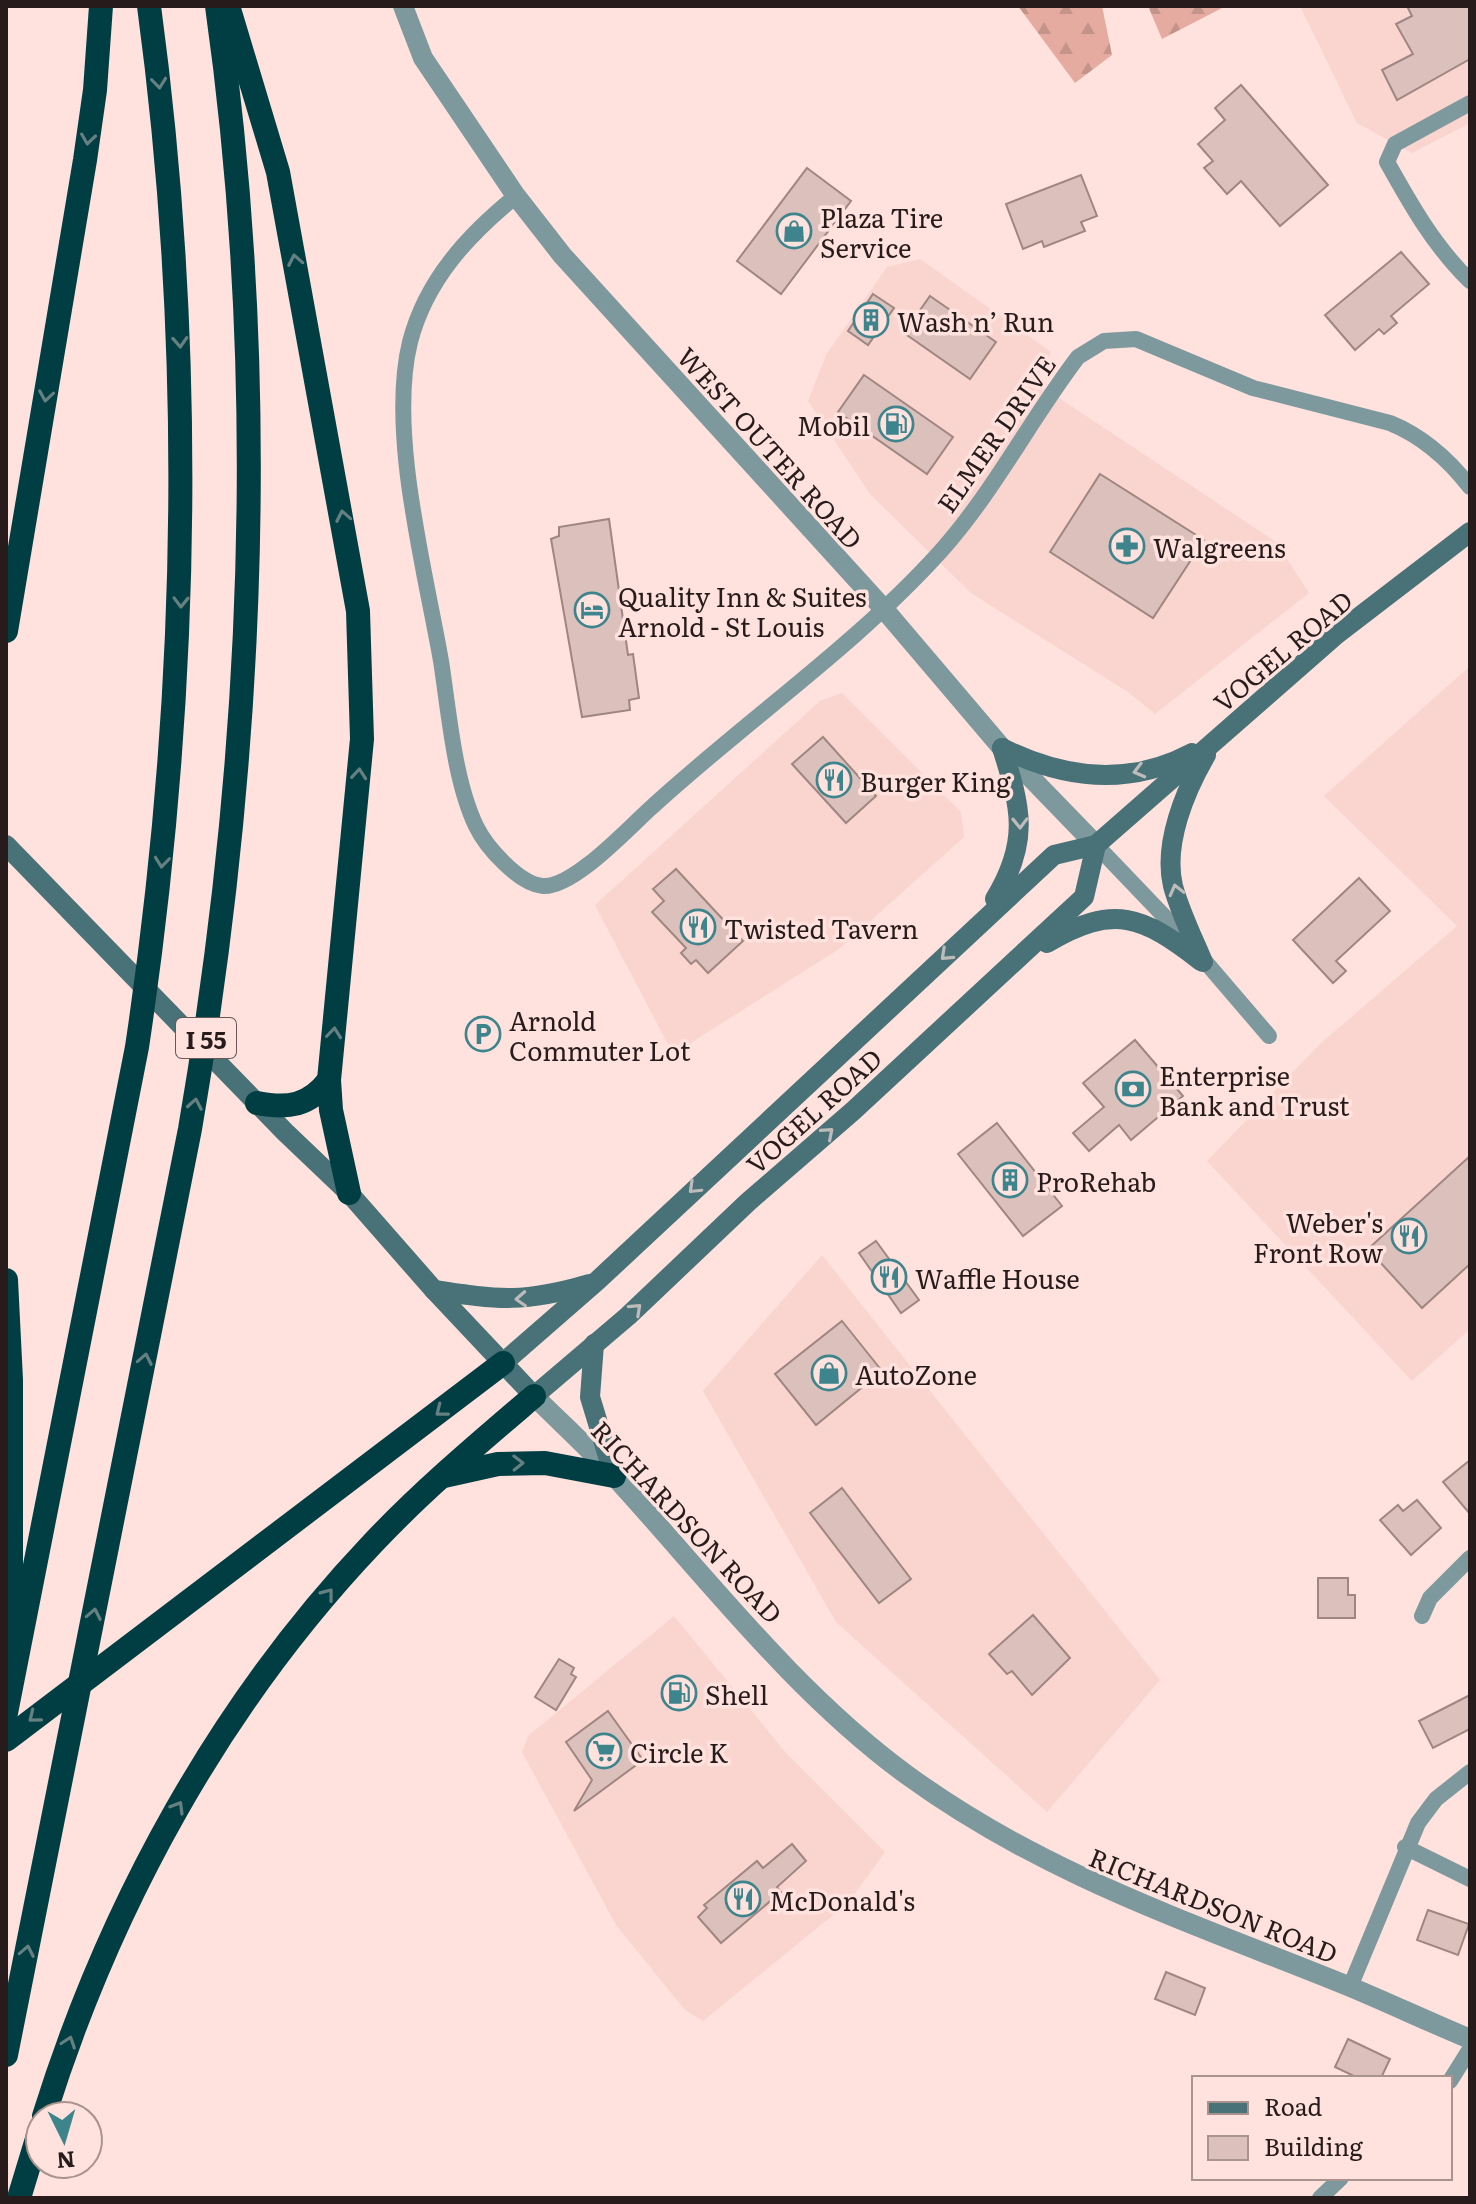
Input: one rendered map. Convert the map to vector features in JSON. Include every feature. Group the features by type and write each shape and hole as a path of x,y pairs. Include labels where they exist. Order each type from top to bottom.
{"highway":[{"path":"6,631 87,146 101,6"},
{"name":"I 55","path":"8,1701 137,1047 153,939 175,723 181,613 182,395 169,179 149,6"},
{"name":"I 55","path":"6,2055 190,1129 212,1001 236,805 249,587 248,397 234,155 217,6"},
{"path":"228,6 278,172 358,611 362,739 329,1080 331,1110 349,1193"},
{"path":"257,1103 290,1106 315,1097 329,1080"},
{"path":"6,1280 11,1411 8,1701"},
{"path":"6,1740 503,1363"},
{"path":"50,2100 100,1961 163,1832 238,1714 331,1589 442,1476 534,1396"},
{"path":"442,1476 498,1464 545,1463 614,1476"}],"main road":[{"name":"VOGEL ROAD","path":"503,1363 597,1281 1054,855 1096,845 1337,634 1470,532"},
{"path":"1002,748 1050,769 1100,778 1156,766 1212,743"},
{"path":"1203,962 1173,885 1171,859 1185,800 1212,743"},
{"path":"977,926 1010,875 1021,832 1019,804 1002,748"},
{"name":"RICHARDSON ROAD","path":"6,845 285,1132 349,1193 434,1290 534,1396"},
{"name":"VOGEL ROAD","path":"534,1396 1084,897 1096,845"},
{"path":"1010,965 1077,925 1121,917 1139,920 1158,930 1203,962"},
{"path":"434,1290 509,1300 542,1298 597,1281"},
{"path":"594,1344 590,1397 614,1476"}],"street":[{"name":"WEST OUTER ROAD","path":"403,6 423,58 516,196 608,307 883,608 1002,748 1185,938 1269,1036"},
{"path":"1470,103 1395,144 1387,162 1420,221 1470,281"},
{"name":"ELMER DRIVE","path":"516,196 477,228 434,285 411,340 403,403 411,485 454,738 471,810 484,839 531,883 546,886 563,882 883,608 948,543 1078,357 1104,341 1136,339 1253,388 1390,423 1412,432 1430,446 1470,487"},
{"name":"RICHARDSON ROAD","path":"534,1396 614,1476 805,1686 877,1751 933,1793 1032,1853 1093,1885 1350,1987 1470,2039"},
{"path":"1422,1616 1430,1598 1470,1558"},
{"path":"1350,1987 1405,1847 1436,1799 1470,1772"},
{"path":"1405,1847 1470,1879"},
{"path":"1452,2078 1470,2049"},
{"path":"1320,2198 1339,2180"}],"shaded area":[{"path":"1300,6 1470,6 1470,123 1412,153 1357,123"},
{"path":"920,259 1051,352 1035,382 1276,542 1309,593 1155,714 1128,692 971,593 870,494 808,401 826,355 887,267"},
{"path":"1470,666 1470,1329 1412,1381 1207,1161 1320,1044 1457,926 1324,796"},
{"path":"842,693 961,812 964,837 839,949 673,1054 595,905 820,701"},
{"path":"822,1255 1160,1680 1047,1812 836,1622 703,1391"},
{"path":"674,1616 786,1753 885,1852 848,1903 703,2021 685,2010 616,1925 522,1752 528,1736"}],"green space":[{"path":"1018,6 1102,6 1112,55 1075,83"},
{"path":"1148,6 1223,6 1224,7 1162,39"}],"building":[{"path":"1407,6 1470,6 1470,59 1397,100 1382,70 1413,54 1396,24 1412,16"},
{"path":"1241,85 1328,185 1280,226 1241,181 1227,194 1204,168 1213,161 1198,144 1225,120 1215,108"},
{"name":"Plaza Tire Service","path":"807,168 851,201 781,294 737,261"},
{"path":"1081,175 1097,216 1081,222 1085,231 1044,247 1042,241 1023,249 1006,204"},
{"path":"1401,252 1429,284 1391,316 1397,323 1384,334 1379,329 1355,350 1325,315"},
{"name":"Wash n’ Run","path":"873,294 894,308 868,345 848,331"},
{"path":"930,296 996,342 970,379 904,333"},
{"name":"Mobil","path":"864,375 953,437 927,474 838,412"},
{"name":"Walgreens","path":"1100,474 1204,540 1153,618 1050,552"},
{"name":"Quality Inn & Suites Arnold - St Louis","path":"609,519 628,655 633,654 639,698 629,700 630,710 582,717 551,539 559,536 559,527"},
{"name":"Burger King","path":"823,737 876,796 846,823 792,764"},
{"name":"Twisted Tavern","path":"676,869 743,941 708,973 696,960 691,964 681,953 686,948 652,912 664,901 653,889"},
{"path":"1359,878 1390,911 1336,961 1346,971 1333,983 1293,940"},
{"name":"Enterprise Bank and Trust","path":"1135,1040 1183,1096 1131,1140 1119,1125 1089,1151 1073,1133 1104,1107 1083,1083"},
{"name":"ProRehab","path":"997,1123 1062,1206 1023,1236 958,1154"},
{"path":"1470,1156 1470,1264 1422,1308 1368,1249"},
{"name":"Waffle House","path":"876,1241 919,1300 901,1313 859,1253"},
{"name":"AutoZone","path":"842,1321 882,1371 816,1425 775,1374"},
{"path":"1470,1460 1470,1514 1443,1482"},
{"path":"842,1488 911,1579 879,1603 810,1513"},
{"path":"1417,1500 1441,1528 1411,1555 1380,1520 1398,1505 1403,1511"},
{"path":"1318,1578 1348,1578 1348,1595 1355,1595 1355,1618 1318,1618"},
{"path":"1033,1615 1070,1658 1032,1695 1012,1671 1007,1674 989,1654"},
{"path":"559,1659 574,1668 571,1674 576,1677 556,1710 535,1697"},
{"path":"1470,1695 1470,1729 1433,1748 1419,1721"},
{"name":"Circle K","path":"608,1711 643,1760 574,1811 592,1780 566,1742"},
{"name":"McDonald's","path":"792,1844 806,1861 777,1887 781,1892 721,1943 698,1917 707,1908 704,1905 757,1861 763,1868"},
{"path":"1428,1910 1469,1924 1458,1955 1417,1940"},
{"path":"1166,1972 1205,1988 1195,2015 1155,1999"},
{"path":"1348,2039 1390,2059 1382,2076 1354,2076 1335,2067"}],"place":[{"name":"Plaza Tire Service","path":"794,231"},
{"name":"Wash n’ Run","path":"871,320"},
{"name":"Mobil","path":"896,424"},
{"name":"Walgreens","path":"1127,546"},
{"name":"Quality Inn & Suites Arnold - St Louis","path":"592,610"},
{"name":"Burger King","path":"834,780"},
{"name":"Twisted Tavern","path":"698,927"},
{"name":"Arnold Commuter Lot","path":"483,1034"},
{"name":"Enterprise Bank and Trust","path":"1133,1089"},
{"name":"ProRehab","path":"1010,1180"},
{"name":"Weber's Front Row","path":"1409,1236"},
{"name":"Waffle House","path":"889,1277"},
{"name":"AutoZone","path":"829,1373"},
{"name":"Shell","path":"679,1693"},
{"name":"Circle K","path":"604,1751"},
{"name":"McDonald's","path":"743,1899"}]}
